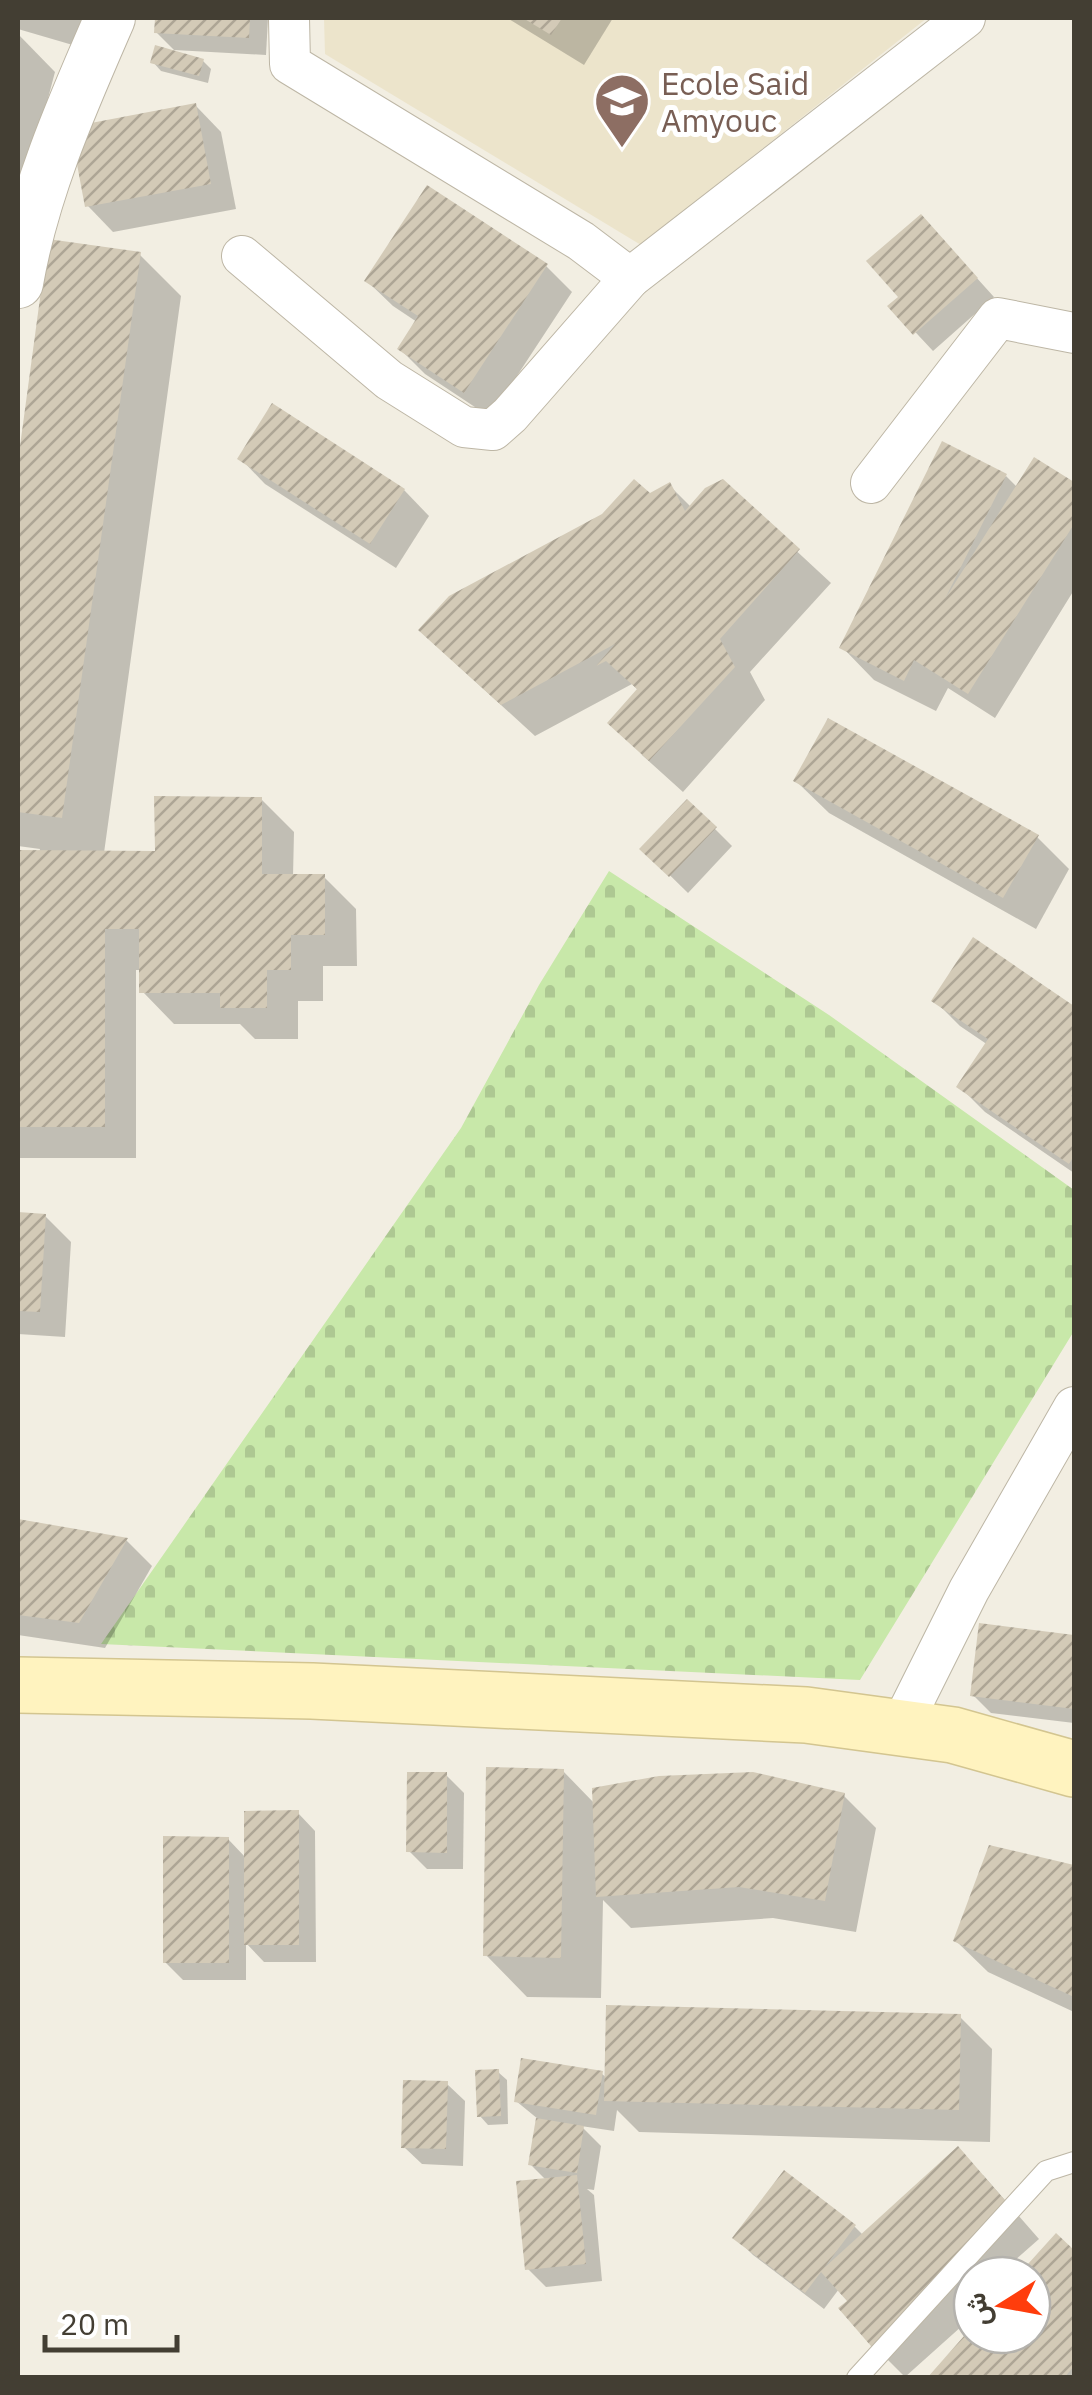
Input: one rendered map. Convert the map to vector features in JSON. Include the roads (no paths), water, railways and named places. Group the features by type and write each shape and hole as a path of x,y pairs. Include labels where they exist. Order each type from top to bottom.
{"main road":[{"path":"18,1685 332,1692 806,1716 954,1735 1074,1770"}],"street":[{"path":"18,283 24,245 67,117 110,18"},
{"path":"289,18 290,64 582,241 630,278"},
{"path":"242,256 389,380 464,427 492,430 510,415 630,278 965,18"},
{"path":"872,484 998,318 1074,333"},
{"path":"900,1728 969,1590 1074,1407"}],"lane":[{"path":"857,2378 1046,2170 1074,2162"}],"place":[{"name":"Ecole Said Amyouc","path":"622,150"}]}
